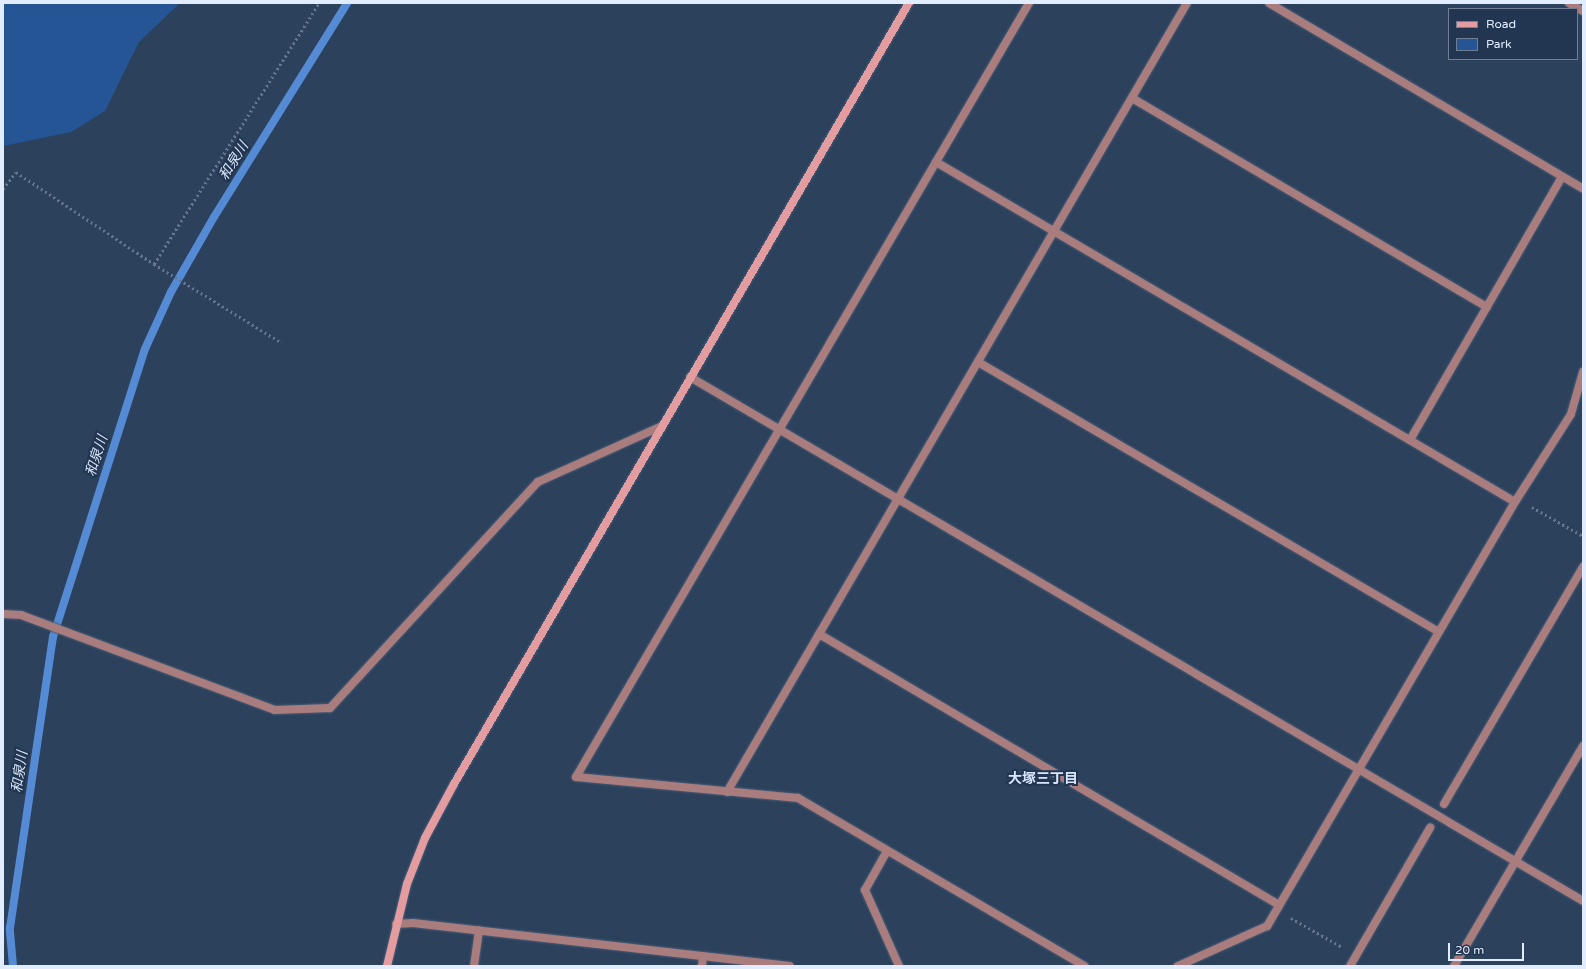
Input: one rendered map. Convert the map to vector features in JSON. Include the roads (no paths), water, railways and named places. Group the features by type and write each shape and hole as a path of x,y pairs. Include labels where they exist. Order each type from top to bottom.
{"street":[{"path":"387,966 396,924 407,884 425,838 450,791 909,3"},
{"path":"1029,3 576,777 798,798 1084,966"},
{"path":"727,792 1187,3"},
{"path":"1269,3 1583,189"},
{"path":"1569,3 1578,8"},
{"path":"1132,98 1487,307"},
{"path":"936,162 1515,502"},
{"path":"1410,440 1562,177"},
{"path":"978,362 1439,632"},
{"path":"1178,966 1267,926 1515,502 1571,414 1583,372"},
{"path":"690,377 1583,901"},
{"path":"3,614 21,615 275,710 330,708 538,482 662,426"},
{"path":"1444,804 1583,567"},
{"path":"819,634 1278,907"},
{"path":"1454,966 1583,746"},
{"path":"1350,966 1430,828"},
{"path":"887,851 865,890 899,966"},
{"path":"396,924 413,922 790,966"},
{"path":"474,966 479,930"},
{"path":"702,966 703,956"}],"waterway":[{"name":"和泉川","path":"13,966 10,928 53,637 145,349 171,292 214,217 347,3"}],"district":[{"name":"大塚三丁目","path":"1043,779"}]}
